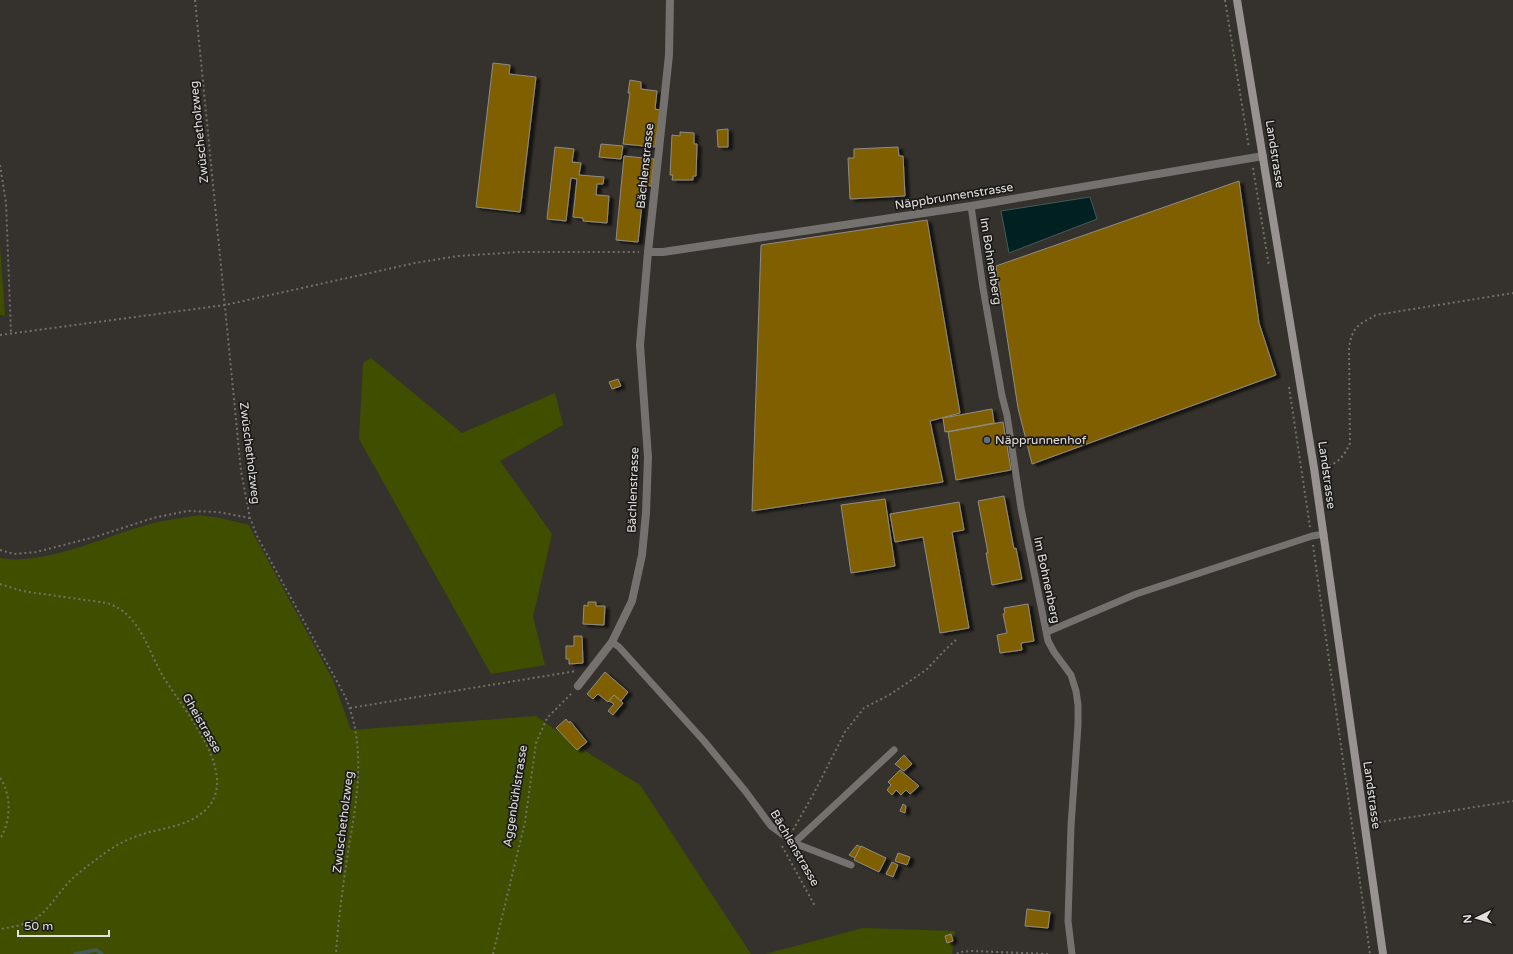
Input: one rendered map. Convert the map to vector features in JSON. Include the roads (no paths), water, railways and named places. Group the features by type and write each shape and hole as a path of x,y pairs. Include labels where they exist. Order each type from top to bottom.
{"main road":[{"name":"Landstrasse","path":"1237,0 1314,468 1383,954"}],"street":[{"name":"Bächlenstrasse","path":"612,642 632,601 642,556 646,513 648,457 640,346 648,252 669,55 670,0"},
{"name":"Näppbrunnenstrasse","path":"648,252 663,252 972,206 1263,156"},
{"path":"578,686 612,642"}],"lane":[{"name":"Im Bohnenberg","path":"972,206 983,288 1002,396 1007,415 1021,508 1048,641 1071,675 1076,691 1078,725 1071,826 1068,921 1072,954"},
{"path":"1047,632 1136,594 1312,536 1324,534"},
{"name":"Bächlenstrasse","path":"612,642 619,647 704,741 746,792 771,826 794,843 851,866"},
{"path":"794,843 894,750"}],"water":[{"path":"1090,197 1097,219 1009,253 1001,211"}],"waterway":[{"path":"75,954 96,950 102,954"}],"place":[{"name":"Näpprunnenhof","path":"987,440"}]}
